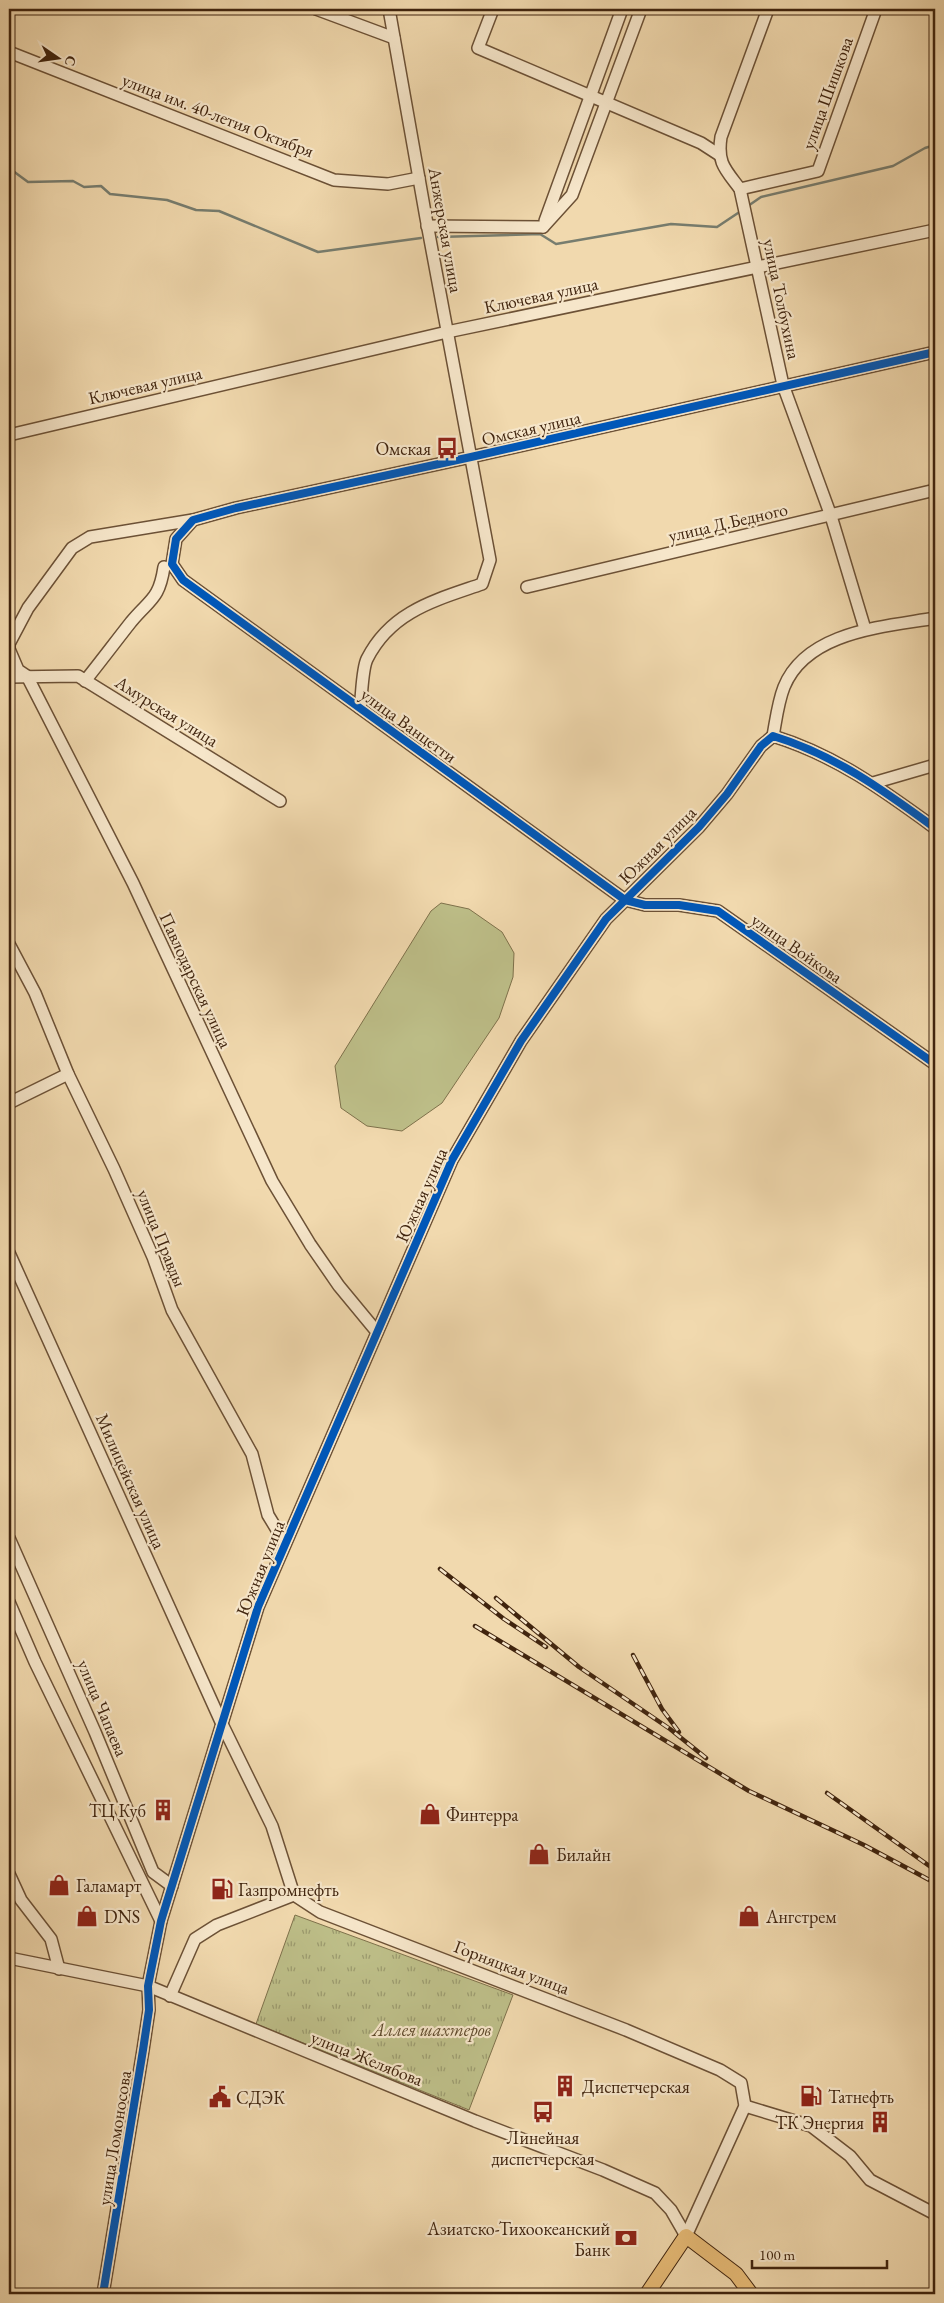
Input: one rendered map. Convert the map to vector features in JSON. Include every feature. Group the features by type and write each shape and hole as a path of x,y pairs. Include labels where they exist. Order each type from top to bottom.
{"main road":[{"path":"647,2294 686,2236 736,2274 751,2294"}],"street":[{"path":"316,9 394,38"},
{"name":"Анжерская улица","path":"360,708 367,660 394,622 433,600 482,584 490,560 427,226 389,9"},
{"path":"493,9 478,48 606,104 702,143 718,154 720,137 768,9"},
{"path":"543,227 622,9"},
{"path":"427,226 543,227 572,195 641,9"},
{"name":"улица Шишкова","path":"740,189 818,171 876,9"},
{"name":"улица им. 40-летия Октября","path":"9,52 334,180 388,184 419,178"},
{"name":"улица Толбухина","path":"718,154 726,171 740,189 783,385 831,516 865,629"},
{"name":"Ключевая улица","path":"9,435 448,332 935,230"},
{"name":"Омская улица","path":"9,643 28,608 72,548 90,537 193,520 245,506 935,352"},
{"name":"улица Д.Бедного","path":"527,587 935,490"},
{"name":"улица Ванцетти","path":"193,520 176,539 172,564 183,580 625,900"},
{"path":"86,681 133,620 150,604 161,584 164,567"},
{"path":"935,618 865,629 828,644 798,664 784,687 772,736 802,745 873,784 935,828"},
{"name":"Павлодарская улица","path":"9,632 9,648 18,670 27,676 133,883 272,1181 329,1272 377,1332"},
{"name":"Амурская улица","path":"9,677 78,676 280,801"},
{"name":"Южная улица","path":"172,1886 258,1607 452,1160 521,1041 606,919 704,820 727,794 761,746 772,736"},
{"path":"873,784 935,765"},
{"name":"улица Войкова","path":"625,900 645,905 679,904 718,911 935,1064"},
{"name":"улица Правды","path":"9,944 35,993 68,1074 126,1196 153,1258 172,1310 252,1454 268,1515 285,1543"},
{"path":"9,1103 68,1074"},
{"name":"Милицейская улица","path":"9,1253 222,1724 272,1826 294,1895"},
{"name":"улица Чапаева","path":"9,1538 11,1551 95,1732 153,1872 172,1886"},
{"path":"9,1602 35,1662 161,1921"},
{"path":"9,1874 21,1900 52,1939 59,1969"},
{"name":"улица Ломоносова","path":"103,2294 144,2050 149,2010 148,1986 161,1921 172,1886"},
{"path":"170,1996 195,1939 217,1925 294,1895"},
{"name":"Горняцкая улица","path":"294,1895 320,1912 554,2001 720,2070 741,2083 745,2106"},
{"name":"улица Желябова","path":"9,1958 148,1986 475,2121 635,2183 655,2193 671,2210 686,2236"},
{"path":"686,2236 745,2106 811,2126 850,2156 870,2180 935,2214"}],"green space":[{"path":"441,903 469,909 502,932 514,953 513,977 499,1018 442,1103 402,1131 367,1126 341,1108 335,1066 431,911"},
{"name":"Аллея шахтеров","path":"295,1915 513,1995 469,2110 256,2024"}],"waterway":[{"path":"748,206 761,197 893,166 925,148 935,145"},
{"path":"9,168 28,182 73,181 84,187 101,186 110,194 167,200 196,210 219,211 318,252 421,238"},
{"path":"438,237 540,234 556,244 671,224 717,227 741,211"}],"railway":[{"path":"440,1569 504,1619 546,1647"},
{"path":"496,1598 579,1667 670,1729 706,1758"},
{"path":"475,1626 749,1791 864,1845 935,1883"},
{"path":"633,1655 662,1709 679,1732"},
{"path":"827,1793 935,1870"}],"cycle path":[{"path":"935,352 236,508 193,520 176,539 172,564 183,580 625,900 645,905 679,905 718,911 935,1064"},
{"path":"103,2294 149,2010 148,1986 161,1921 258,1607 452,1160 521,1041 606,919 699,827 727,794 761,746 773,736 838,763 877,787 935,828"}],"place":[{"name":"Омская","path":"447,448"},
{"name":"ТЦ Куб","path":"163,1810"},
{"name":"Финтерра","path":"430,1814"},
{"name":"Билайн","path":"539,1854"},
{"name":"Галамарт","path":"59,1885"},
{"name":"Газпромнефть","path":"222,1889"},
{"name":"DNS","path":"87,1916"},
{"name":"Ангстрем","path":"749,1916"},
{"name":"Диспетчерская","path":"565,2086"},
{"name":"Татнефть","path":"811,2096"},
{"name":"СДЭК","path":"220,2097"},
{"name":"Линейная диспетчерская","path":"543,2112"},
{"name":"ТК Энергия","path":"880,2122"},
{"name":"Азиатско-Тихоокеанский Банк","path":"626,2238"}]}
